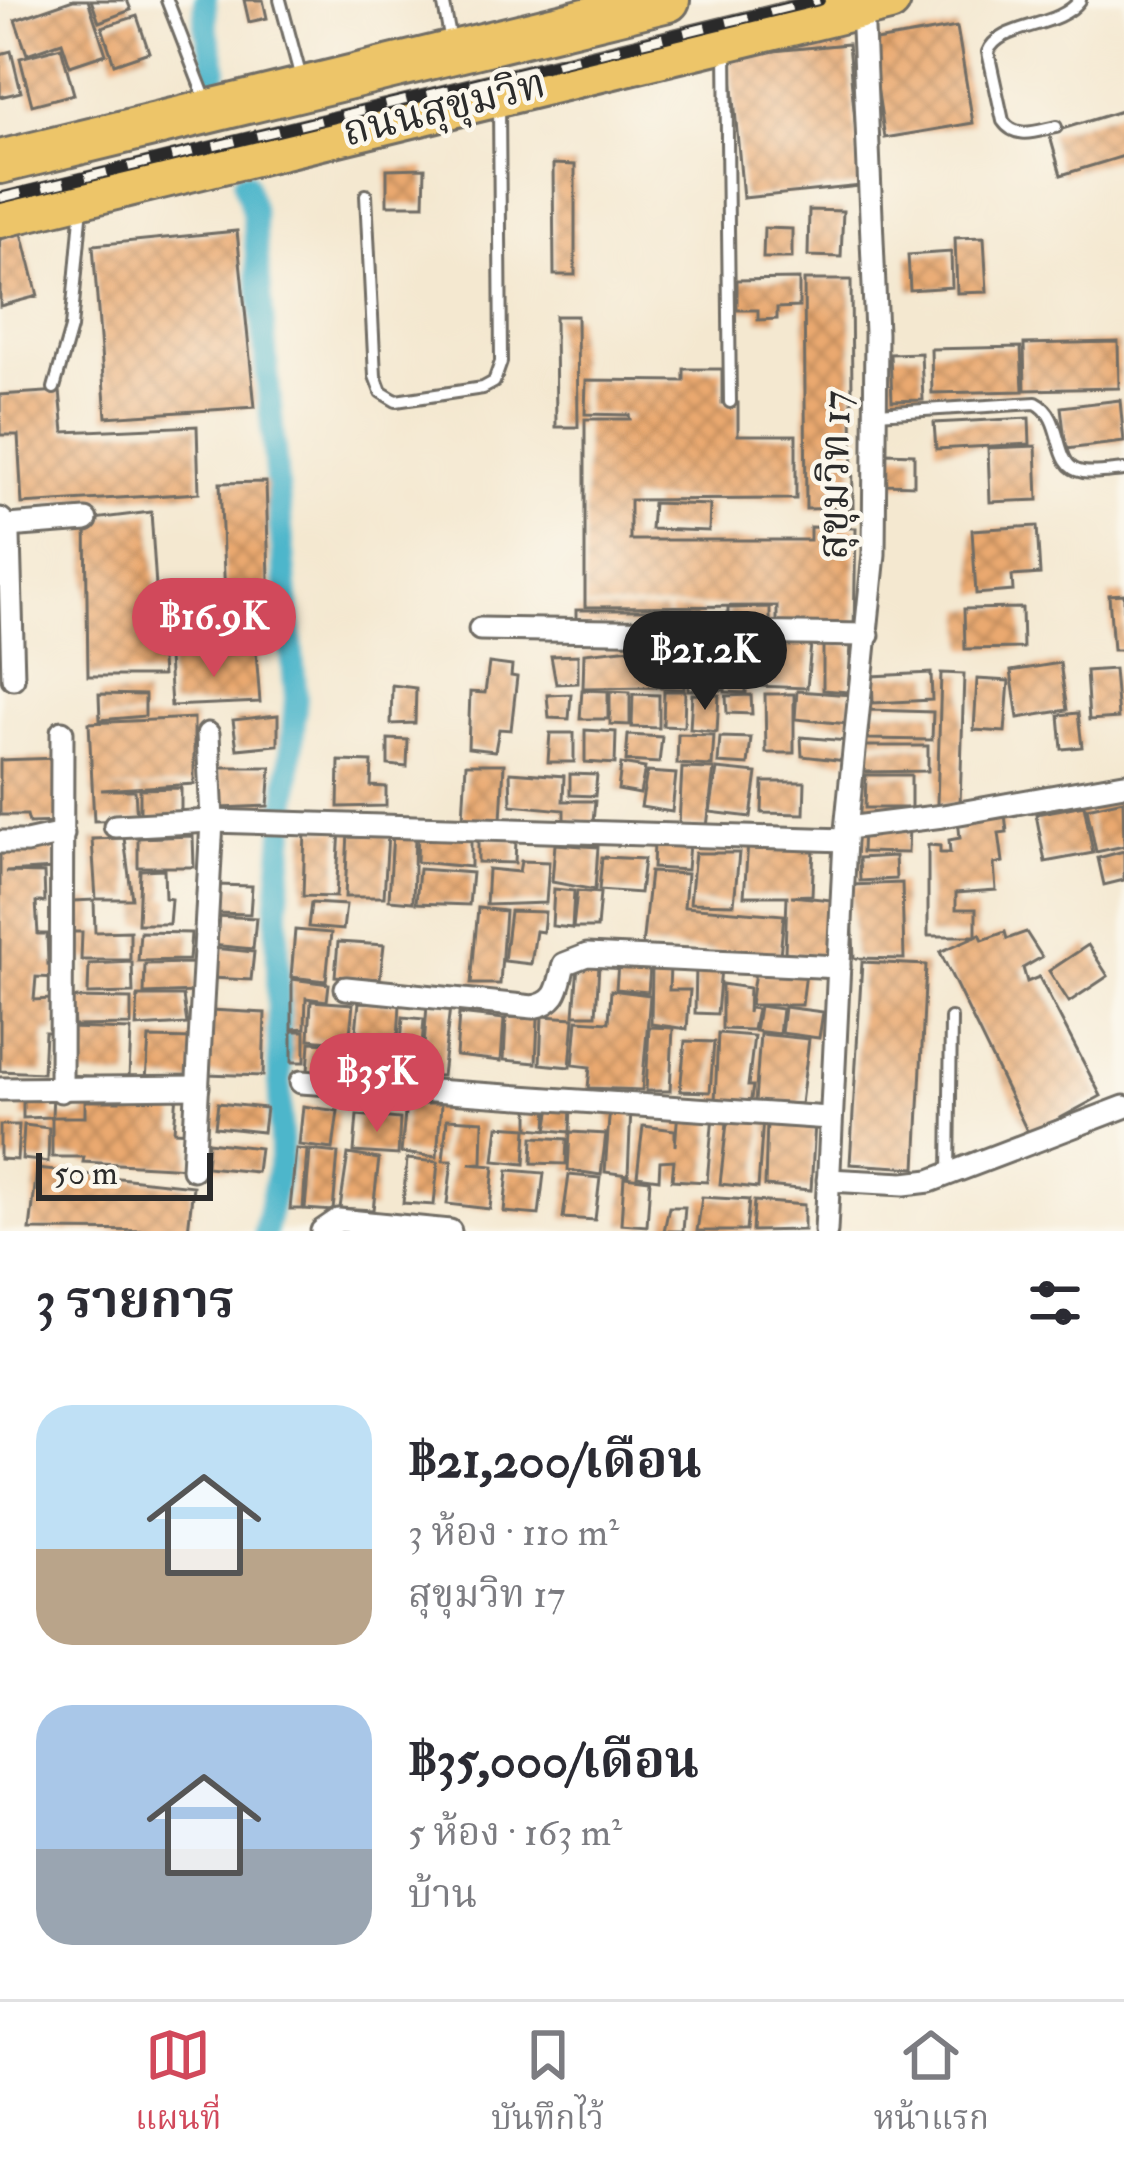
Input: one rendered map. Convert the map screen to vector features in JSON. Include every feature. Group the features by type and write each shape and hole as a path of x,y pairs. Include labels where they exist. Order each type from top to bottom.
{"highway":[{"name":"ถนนสุขุมวิท","path":"0,162 668,0"},
{"name":"ถนนสุขุมวิท","path":"0,216 876,3"}],"street":[{"name":"สุขุมวิท 17","path":"826,1231 846,834 868,635 877,413 876,3"},
{"path":"14,678 4,522 86,520"},
{"path":"479,629 868,635"},
{"path":"61,1091 62,732"},
{"path":"193,1169 212,821 208,734"},
{"path":"115,826 212,821 846,834 1124,784"},
{"path":"0,842 63,834"},
{"path":"346,988 533,1007 556,997 564,964 574,956 839,968"},
{"path":"301,1082 829,1118"},
{"path":"0,1089 198,1087"},
{"path":"828,1180 904,1184 949,1174 1124,1106"},
{"path":"322,1231 338,1220 450,1231"}],"lane":[{"path":"167,0 209,110"},
{"path":"280,0 304,87"},
{"path":"443,0 452,52"},
{"path":"1056,127 1017,134 1008,129 988,52 998,38 1068,14 1080,0"},
{"path":"726,39 730,401"},
{"path":"366,195 376,376 381,392 397,401 483,388 494,382 501,362 499,95"},
{"path":"54,388 71,328 83,195"},
{"path":"877,413 1036,403 1048,409 1054,420 1068,465 1078,472 1124,470"},
{"path":"949,1174 951,1018"}],"building":[{"path":"73,0 88,0 106,54 70,66 62,42 27,54 15,20"},
{"path":"91,0 127,0 131,10 99,22"},
{"path":"244,0 263,0 267,18 249,22"},
{"path":"137,16 149,52 114,64 102,27"},
{"path":"957,27 973,123 885,138 870,42"},
{"path":"848,44 861,186 743,198 730,55"},
{"path":"61,47 74,94 32,105 20,58"},
{"path":"11,51 21,92 0,97 0,54"},
{"path":"1121,111 1124,156 1061,175 1049,133"},
{"path":"553,164 575,165 575,275 554,275"},
{"path":"425,168 424,205 387,205 387,169"},
{"path":"809,210 843,211 841,257 808,256"},
{"path":"764,228 792,229 792,258 763,258"},
{"path":"237,231 255,407 106,417 93,245"},
{"path":"22,233 38,296 0,306 0,239"},
{"path":"984,237 987,292 957,293 955,238"},
{"path":"951,252 952,287 910,290 908,255"},
{"path":"799,279 799,307 777,308 777,319 758,320 758,310 737,310 737,280"},
{"path":"804,280 851,280 853,508 806,509"},
{"path":"555,316 577,316 578,427 556,427"},
{"path":"1118,342 1119,388 1025,390 1024,344"},
{"path":"1021,347 1023,391 932,393 931,349"},
{"path":"921,353 923,400 892,401 890,354"},
{"path":"684,369 722,369 722,403 738,403 738,435 796,435 796,499 630,500 630,540 810,540 810,527 856,528 854,629 777,628 777,606 585,607 585,419 630,419 629,415 585,414 586,380 684,381"},
{"path":"60,391 64,432 197,426 199,493 22,504 18,435 0,435 0,395"},
{"path":"1120,400 1124,442 1066,449 1061,407"},
{"path":"1029,418 1030,444 936,449 934,423"},
{"path":"1036,446 1038,500 990,502 988,448"},
{"path":"886,453 914,454 914,485 885,484"},
{"path":"266,482 271,643 227,642 220,483"},
{"path":"653,503 710,505 709,531 651,529"},
{"path":"151,512 162,676 88,676 86,520"},
{"path":"1037,526 1040,574 1012,576 1013,591 976,594 972,530"},
{"path":"1124,594 1124,650 1113,650 1109,595"},
{"path":"770,607 770,629 728,629 728,608"},
{"path":"1022,608 1023,648 965,649 964,609"},
{"path":"576,610 666,610 666,628 576,627"},
{"path":"669,610 701,610 701,629 669,629"},
{"path":"746,637 746,693 725,692 728,638"},
{"path":"759,639 811,644 807,688 756,686"},
{"path":"823,643 851,645 848,692 823,690"},
{"path":"632,648 632,654 659,655 658,687 583,688 584,653"},
{"path":"256,652 260,702 171,706 168,658"},
{"path":"662,652 684,653 684,689 661,688"},
{"path":"578,655 578,683 556,684 551,656"},
{"path":"688,656 723,658 723,690 688,690"},
{"path":"489,663 512,666 511,676 517,677 511,730 499,729 495,751 468,748 470,692 485,693"},
{"path":"1060,663 1067,710 1018,718 1011,671"},
{"path":"1114,669 1118,718 1089,720 1086,671"},
{"path":"931,673 932,700 873,703 872,676"},
{"path":"941,673 964,674 960,805 937,804"},
{"path":"977,679 1009,681 1005,732 974,730"},
{"path":"392,685 416,688 415,723 391,724"},
{"path":"582,690 608,691 608,719 580,719"},
{"path":"610,691 630,692 630,725 610,724"},
{"path":"664,691 685,691 684,727 663,726"},
{"path":"797,691 851,695 849,724 795,719"},
{"path":"99,694 145,695 145,716 100,720"},
{"path":"571,694 569,719 549,718 547,695"},
{"path":"633,694 659,695 659,728 632,727"},
{"path":"692,694 719,695 717,732 690,729"},
{"path":"765,694 794,694 794,753 766,753"},
{"path":"751,695 752,714 727,713 726,696"},
{"path":"869,710 933,712 932,740 868,739"},
{"path":"1078,713 1082,747 1062,749 1059,715"},
{"path":"278,715 278,745 237,749 233,720"},
{"path":"194,718 194,784 101,790 135,790 137,820 94,821 89,723"},
{"path":"585,730 616,732 615,764 585,762"},
{"path":"550,733 574,733 574,762 548,762"},
{"path":"678,734 714,735 712,766 677,764"},
{"path":"628,735 662,737 659,763 626,761"},
{"path":"720,737 751,738 748,765 718,763"},
{"path":"801,737 848,741 846,761 802,756"},
{"path":"388,739 408,740 407,767 388,765"},
{"path":"864,746 928,746 928,771 864,772"},
{"path":"59,758 61,822 29,823 27,815 0,815 0,760"},
{"path":"339,761 372,762 371,786 386,787 386,806 338,807"},
{"path":"466,764 504,764 501,820 463,819"},
{"path":"621,764 645,768 640,794 618,790"},
{"path":"218,767 271,767 268,806 220,808"},
{"path":"682,768 714,769 707,827 679,825"},
{"path":"717,769 757,773 751,817 710,812"},
{"path":"510,772 564,776 563,801 595,801 593,822 564,820 564,810 511,805"},
{"path":"647,772 676,774 672,812 641,807"},
{"path":"570,774 597,775 595,796 570,795"},
{"path":"866,775 911,775 911,808 865,808"},
{"path":"763,782 805,782 804,814 762,813"},
{"path":"181,788 181,817 140,819 140,789"},
{"path":"1123,800 1124,846 1096,852 1087,808"},
{"path":"1084,805 1093,853 1045,862 1036,814"},
{"path":"1005,814 1007,832 999,833 1003,862 994,864 996,890 956,893 956,909 976,909 976,936 928,936 928,845 950,853 949,840 960,838 958,819"},
{"path":"863,826 909,827 908,853 862,852"},
{"path":"340,829 336,897 303,896 305,830"},
{"path":"348,831 388,834 384,897 345,897"},
{"path":"393,832 415,835 413,902 389,900"},
{"path":"418,832 471,834 471,867 417,862"},
{"path":"193,836 194,867 138,867 138,838"},
{"path":"124,838 132,899 96,899 92,839"},
{"path":"478,839 516,840 515,863 478,862"},
{"path":"55,840 54,869 6,872 44,873 45,902 36,902 38,934 47,934 48,964 59,963 59,978 36,977 34,1000 52,999 55,1032 45,1032 43,1073 0,1071 0,841"},
{"path":"654,842 689,843 687,870 653,868"},
{"path":"748,843 814,846 812,895 791,896 832,900 829,958 785,952 787,896 744,896"},
{"path":"555,844 598,847 595,890 552,882"},
{"path":"1124,851 1124,880 1104,885 1098,858"},
{"path":"695,853 739,853 734,904 690,903"},
{"path":"895,856 896,879 860,881 859,858"},
{"path":"602,857 644,859 640,893 599,890"},
{"path":"521,861 549,862 546,903 486,905 488,869 519,872"},
{"path":"164,869 165,898 171,899 169,924 138,924 140,870"},
{"path":"419,869 472,873 469,905 416,903"},
{"path":"650,872 687,874 684,907 784,915 780,955 642,947"},
{"path":"902,883 904,959 854,958 851,885"},
{"path":"215,885 252,886 250,914 215,913"},
{"path":"554,889 574,891 572,928 552,926"},
{"path":"577,891 600,893 597,928 573,928"},
{"path":"94,900 95,932 130,931 130,960 81,960 82,932 73,932 73,901"},
{"path":"311,903 346,905 343,930 308,927"},
{"path":"478,908 505,911 500,984 471,984"},
{"path":"510,911 545,912 543,932 536,931 531,964 504,961"},
{"path":"214,916 256,918 253,949 211,945"},
{"path":"295,930 331,933 326,981 291,977"},
{"path":"140,932 191,933 189,960 138,961"},
{"path":"1005,932 1007,939 1026,932 1042,957 1023,968 1027,982 1039,977 1101,1096 1029,1135 940,952 980,934 983,940"},
{"path":"338,942 384,945 380,979 335,976"},
{"path":"1088,945 1108,976 1069,1002 1049,971"},
{"path":"212,948 254,952 251,980 211,978"},
{"path":"132,962 133,993 88,994 89,964"},
{"path":"862,962 926,965 916,1168 850,1164"},
{"path":"193,963 195,992 144,994 145,964"},
{"path":"618,964 650,967 648,992 616,989"},
{"path":"578,965 599,965 596,1015 574,1015"},
{"path":"652,966 670,966 669,990 690,990 687,1029 651,1024"},
{"path":"696,967 721,968 717,1014 695,1013"},
{"path":"755,972 806,973 802,1005 750,1005"},
{"path":"292,979 329,984 327,1001 306,998 305,1028 292,1029"},
{"path":"722,984 749,988 748,1013 749,1008 757,1009 753,1030 722,1029"},
{"path":"611,990 650,995 642,1090 588,1088 590,1067 573,1065 577,1020 609,1022"},
{"path":"138,996 183,996 187,1024 136,1027"},
{"path":"72,998 131,999 131,1025 74,1026"},
{"path":"311,1001 353,1004 349,1043 309,1039"},
{"path":"359,1002 400,1004 396,1074 352,1071"},
{"path":"427,1005 450,1007 442,1076 422,1075"},
{"path":"759,1006 782,1009 779,1034 755,1031"},
{"path":"784,1007 823,1012 819,1038 781,1033"},
{"path":"210,1010 265,1013 263,1076 207,1074"},
{"path":"459,1014 504,1019 501,1061 456,1056"},
{"path":"542,1016 574,1018 570,1067 540,1064"},
{"path":"403,1017 424,1019 421,1057 400,1056"},
{"path":"506,1017 538,1019 536,1063 504,1060"},
{"path":"649,1027 673,1028 670,1091 646,1091"},
{"path":"68,1028 131,1030 129,1078 66,1075"},
{"path":"292,1031 305,1031 305,1062 292,1062"},
{"path":"718,1033 754,1036 750,1105 715,1102"},
{"path":"760,1034 809,1039 801,1104 755,1102"},
{"path":"149,1038 194,1039 193,1082 146,1080"},
{"path":"685,1041 714,1042 710,1092 680,1091"},
{"path":"310,1042 329,1043 326,1072 308,1071"},
{"path":"23,1092 53,1092 52,1117 23,1118"},
{"path":"177,1093 174,1131 191,1132 189,1168 52,1157 52,1117 85,1117 85,1101"},
{"path":"529,1100 548,1101 547,1130 529,1128"},
{"path":"552,1101 571,1103 570,1132 547,1130"},
{"path":"218,1103 266,1108 263,1132 215,1127"},
{"path":"406,1104 441,1104 437,1157 401,1153"},
{"path":"610,1105 631,1108 628,1175 605,1172"},
{"path":"303,1106 338,1111 333,1149 299,1145"},
{"path":"678,1111 713,1115 707,1182 672,1180 674,1160 660,1161 659,1179 637,1176 643,1126 675,1130 675,1146"},
{"path":"728,1114 763,1118 758,1188 720,1184"},
{"path":"357,1115 400,1119 398,1155 354,1152"},
{"path":"447,1119 483,1121 482,1163 469,1164 494,1166 490,1209 447,1204 452,1161 443,1161"},
{"path":"767,1119 815,1123 811,1190 765,1186"},
{"path":"0,1125 19,1125 17,1160 0,1159"},
{"path":"24,1125 49,1128 48,1162 22,1159"},
{"path":"498,1126 527,1128 525,1164 494,1161"},
{"path":"570,1132 606,1134 601,1175 568,1170"},
{"path":"533,1137 567,1139 566,1164 532,1163"},
{"path":"208,1142 260,1148 257,1172 206,1167"},
{"path":"296,1149 307,1150 303,1209 290,1209"},
{"path":"310,1150 338,1153 333,1211 305,1209"},
{"path":"348,1154 379,1159 373,1210 340,1208"},
{"path":"407,1159 438,1162 434,1205 403,1203"},
{"path":"37,1169 193,1186 188,1231 30,1230"},
{"path":"508,1170 544,1173 539,1215 504,1212"},
{"path":"569,1175 600,1178 595,1220 563,1218"},
{"path":"624,1177 650,1180 647,1226 621,1224"},
{"path":"702,1197 749,1200 746,1231 697,1231"},
{"path":"754,1201 804,1205 804,1230 752,1231"},
{"path":"669,1207 685,1207 683,1231 664,1231"}],"waterway":[{"path":"205,0 216,70"},
{"path":"245,182 253,212 296,698 277,909 281,1157 265,1231"}],"railway":[{"path":"0,198 819,0"}]}
